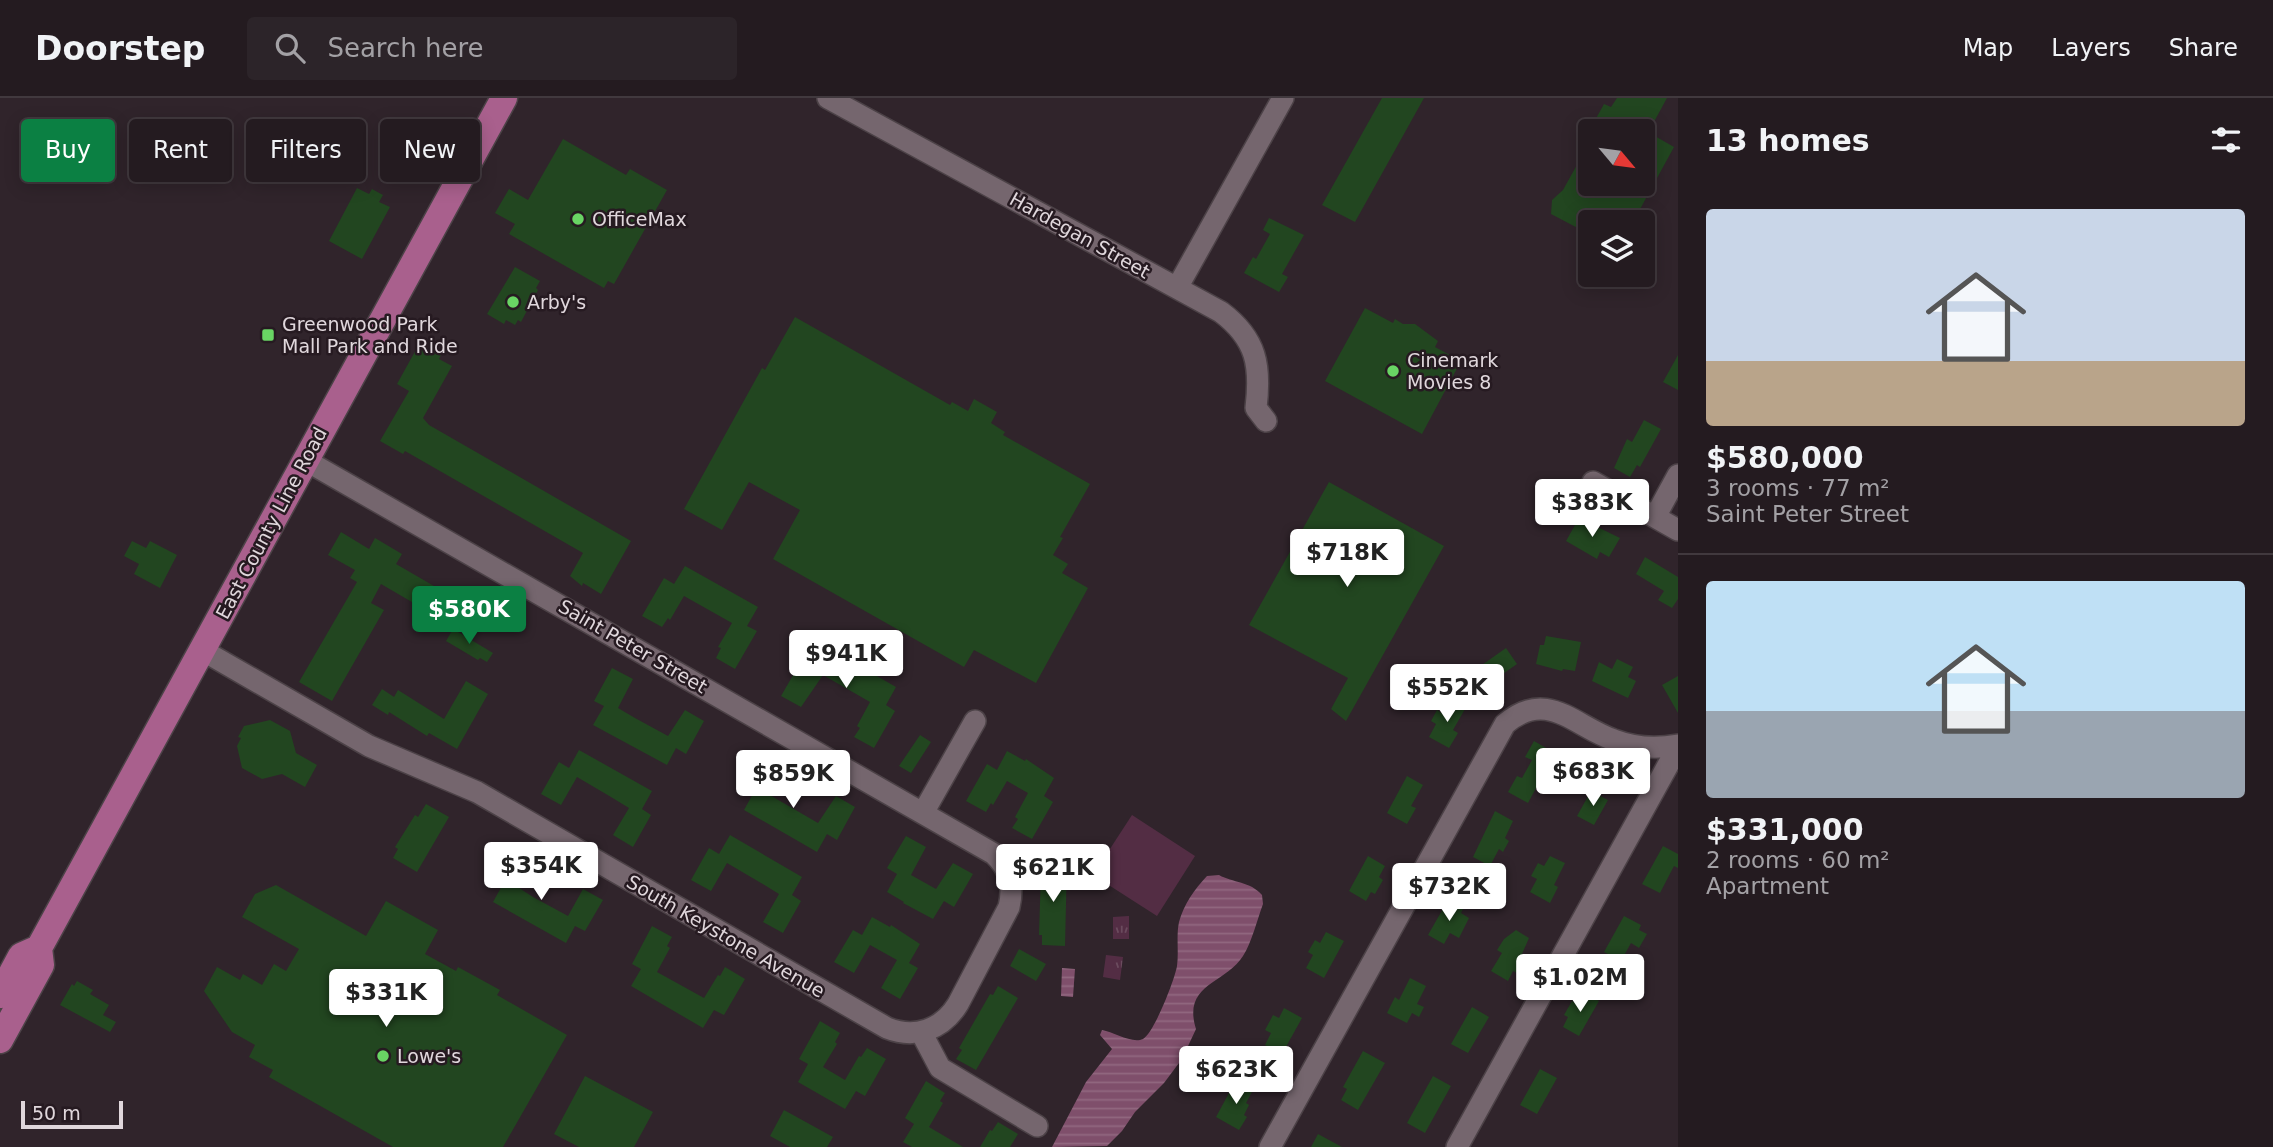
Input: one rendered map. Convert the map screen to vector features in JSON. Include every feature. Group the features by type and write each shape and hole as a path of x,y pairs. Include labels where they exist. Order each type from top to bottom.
{"main road":[{"name":"East County Line Road","path":"0,995 21,957 39,948 504,98"},
{"name":"East County Line Road","path":"0,1041 41,965 39,948"}],"street":[{"name":"Hardegan Street","path":"828,98 1222,312 1243,332 1252,348 1257,364 1256,408 1266,421"},
{"path":"1177,288 1283,98"},
{"name":"Saint Peter Street","path":"305,460 994,854 1004,865 1010,878 1012,896 1009,907 958,1004 947,1018 923,1032"},
{"path":"1655,517 1678,475"},
{"path":"1593,482 1678,530"},
{"name":"South Keystone Avenue","path":"202,649 369,746 477,792 887,1028 903,1033 923,1032"},
{"path":"1270,1147 1505,724 1520,713 1545,709 1557,711 1596,732 1626,744 1678,746"},
{"path":"923,813 975,721"},
{"path":"1457,1147 1678,746"},
{"path":"923,1032 940,1068 1037,1126"}],"green space":[{"path":"1132,815 1195,856 1157,916 1093,875"},
{"path":"1129,916 1129,939 1113,939 1113,917"},
{"path":"1106,955 1123,957 1120,980 1103,977"}],"shaded area":[{"path":"1219,875 1257,890 1262,895 1263,904 1243,956 1208,986 1195,1003 1193,1014 1196,1029 1182,1059 1107,1146 1052,1147 1086,1082 1112,1049 1100,1035 1102,1030 1139,1040 1148,1035 1153,1027 1175,973 1178,961 1178,927 1184,909 1207,876"},
{"path":"1062,968 1075,969 1073,997 1061,996"}],"building":[{"path":"1382,98 1424,98 1355,222 1322,205"},
{"path":"1617,98 1667,98 1656,119 1596,119 1604,104 1611,107"},
{"path":"1656,137 1674,147 1656,180"},
{"name":"OfficeMax","path":"563,139 626,175 630,169 667,190 614,284 608,281 604,288 509,234 515,224 495,213 509,189 528,200"},
{"path":"1578,163 1578,196 1647,196 1640,210 1578,210 1578,228 1551,214 1552,200 1563,190"},
{"path":"357,188 369,194 372,189 383,195 379,202 390,207 362,259 329,241"},
{"path":"1269,218 1304,235 1282,274 1288,277 1279,292 1244,273 1253,257 1256,259 1270,234 1263,230"},
{"name":"Arby's","path":"515,267 540,281 521,322 518,320 515,325 506,320 504,324 487,314"},
{"name":"Cinemark Movies 8","path":"1365,308 1393,323 1395,319 1403,324 1415,324 1438,341 1435,347 1461,361 1422,434 1325,381"},
{"path":"795,317 950,405 952,402 968,411 974,399 997,412 991,423 1005,432 1003,435 1090,484 1060,537 1063,538 1053,555 1068,564 1062,573 1088,588 1036,683 974,650 964,667 773,559 800,510 749,482 722,530 684,509 762,368 765,370"},
{"path":"418,346 441,355 439,359 452,366 423,418 429,425 631,541 601,594 583,583 582,586 570,576 583,553 405,451 403,454 380,441 409,391 397,384"},
{"path":"1678,355 1678,390 1663,382"},
{"path":"1644,420 1661,429 1640,467 1637,465 1630,477 1614,468 1627,439 1632,442"},
{"path":"1329,482 1444,546 1346,721 1331,709 1348,678 1249,625"},
{"path":"1579,518 1620,538 1609,557 1600,552 1597,559 1566,541"},
{"path":"341,532 369,549 375,538 402,554 396,564 453,597 443,615 419,601 417,605 381,584 371,603 384,610 332,701 299,682 357,582 350,578 355,570 328,555"},
{"path":"132,541 146,548 150,541 177,555 160,588 134,574 139,564 124,556"},
{"path":"1645,557 1678,577 1678,599 1672,608 1658,600 1664,591 1636,574"},
{"path":"685,566 758,607 747,626 757,631 735,669 716,658 721,648 718,647 732,623 684,596 670,620 668,618 662,627 642,616 664,578 674,584"},
{"path":"453,629 493,653 487,662 480,658 478,660 446,641"},
{"path":"1546,636 1581,642 1575,671 1562,671 1536,664 1540,645 1544,645"},
{"path":"823,645 896,687 886,705 895,711 874,748 854,737 870,702 823,675 801,707 781,696 803,658 812,663"},
{"path":"1506,648 1517,664 1483,688 1472,672"},
{"path":"1617,659 1633,667 1628,677 1636,681 1628,698 1592,681 1599,662 1612,669"},
{"path":"612,668 633,679 618,708 635,718 668,736 685,710 704,721 686,754 676,748 667,765 593,725 604,706 594,701"},
{"path":"1678,676 1678,713 1662,685"},
{"path":"466,681 488,694 457,749 429,733 427,736 389,712 388,715 372,705 382,689 394,697 398,690 444,719"},
{"path":"1450,701 1465,709 1453,730 1458,733 1449,748 1429,737 1436,724 1431,721 1437,710 1443,714"},
{"path":"270,720 290,731 296,753 317,765 305,787 282,774 262,779 242,768 237,746 244,726"},
{"path":"920,735 931,742 911,773 899,766"},
{"path":"1534,741 1555,753 1528,803 1508,792 1517,776 1522,778 1532,760 1525,757"},
{"path":"579,750 652,791 642,809 651,815 633,847 613,835 629,808 577,777 561,805 541,794 559,762 569,768"},
{"path":"1007,751 1025,761 1026,759 1054,778 1044,796 1053,802 1032,839 1012,828 1028,793 1007,781 986,812 966,801 987,764 997,770"},
{"path":"763,754 783,765 768,794 818,823 836,796 855,807 837,840 827,834 817,852 744,810 754,792 745,786"},
{"path":"1407,776 1423,785 1411,806 1416,808 1407,824 1387,813"},
{"path":"1591,791 1608,800 1594,825 1577,816"},
{"path":"426,804 449,817 417,872 393,858 398,849 395,847 415,815 418,817"},
{"path":"1495,811 1513,821 1505,838 1509,841 1503,852 1499,849 1490,866 1473,857"},
{"path":"730,835 802,877 792,895 801,901 783,933 763,922 779,894 727,863 711,891 691,880 709,848 719,854"},
{"path":"906,836 926,847 911,875 936,889 953,863 973,874 954,907 944,901 933,919 887,892 897,874 887,868"},
{"path":"1663,846 1678,854 1678,868 1674,866 1660,893 1642,884"},
{"path":"511,848 532,859 516,886 533,897 568,916 583,889 603,900 585,931 575,926 566,943 493,902 503,884 493,879"},
{"path":"1368,856 1385,866 1379,877 1383,880 1375,894 1371,892 1366,901 1349,891"},
{"path":"1550,856 1565,863 1554,885 1558,887 1550,903 1530,892 1537,879 1531,876 1538,863 1544,866"},
{"path":"1044,861 1067,862 1065,946 1042,945 1042,935 1039,935 1041,871 1044,871"},
{"path":"276,885 366,936 386,901 438,930 425,954 456,971 458,967 500,990 497,995 567,1035 503,1147 393,1147 269,1077 273,1070 249,1057 255,1045 232,1032 204,991 217,967 240,980 243,974 262,985 274,964 286,971 299,949 242,917 255,894"},
{"path":"1448,900 1463,909 1461,913 1469,918 1459,938 1450,933 1444,944 1428,935"},
{"path":"1624,916 1641,925 1639,930 1647,934 1639,948 1631,943 1621,961 1604,952"},
{"path":"872,917 890,927 891,925 920,944 909,963 918,968 900,999 881,988 897,960 870,945 854,973 834,962 853,930 862,935"},
{"path":"652,926 672,937 667,946 670,948 657,972 704,998 725,967 745,979 724,1015 714,1010 703,1028 631,986 641,969 632,964"},
{"path":"1516,930 1529,938 1522,954 1527,957 1517,973 1513,971 1508,981 1491,971 1502,953 1497,950 1504,939"},
{"path":"1326,932 1344,941 1324,978 1306,968 1313,955 1308,952 1315,940 1320,943"},
{"path":"1019,949 1046,964 1036,981 1010,966"},
{"path":"1410,978 1426,986 1417,1004 1424,1007 1419,1017 1412,1013 1407,1023 1387,1013 1395,997 1399,1000"},
{"path":"77,981 93,990 90,994 109,1005 103,1015 116,1022 110,1032 60,1005 72,984 74,986"},
{"path":"998,986 1018,998 976,1070 956,1059 962,1050 959,1048 990,994 993,995"},
{"path":"1583,992 1599,1001 1579,1036 1563,1027 1568,1017 1564,1015 1572,1001 1577,1004"},
{"path":"1472,1007 1489,1017 1468,1053 1451,1044"},
{"path":"1284,1008 1302,1018 1282,1054 1265,1045 1271,1033 1265,1030 1273,1015 1279,1018"},
{"path":"820,1021 840,1033 835,1042 837,1044 823,1067 845,1080 867,1048 886,1059 865,1096 856,1091 845,1109 798,1082 808,1064 799,1059"},
{"path":"1363,1051 1385,1063 1358,1110 1341,1100 1347,1089 1343,1087"},
{"path":"1540,1069 1557,1078 1537,1114 1520,1105"},
{"path":"585,1076 653,1112 634,1147 579,1147 554,1134"},
{"path":"1433,1076 1451,1086 1425,1133 1407,1123"},
{"path":"1236,1080 1253,1090 1246,1103 1249,1105 1244,1115 1247,1117 1239,1130 1216,1117"},
{"path":"926,1081 945,1093 940,1101 943,1103 929,1127 963,1147 912,1147 903,1142 914,1124 905,1118"},
{"path":"784,1110 833,1137 827,1147 790,1147 770,1136"},
{"path":"998,1122 1018,1134 1010,1147 980,1147 990,1130 992,1131"},
{"path":"1318,1134 1342,1147 1311,1147"}],"place":[{"name":"OfficeMax","path":"578,219"},
{"name":"Arby's","path":"513,302"},
{"name":"Greenwood Park Mall Park and Ride","path":"268,335"},
{"name":"Cinemark Movies 8","path":"1393,371"},
{"name":"Lowe's","path":"383,1056"}]}
